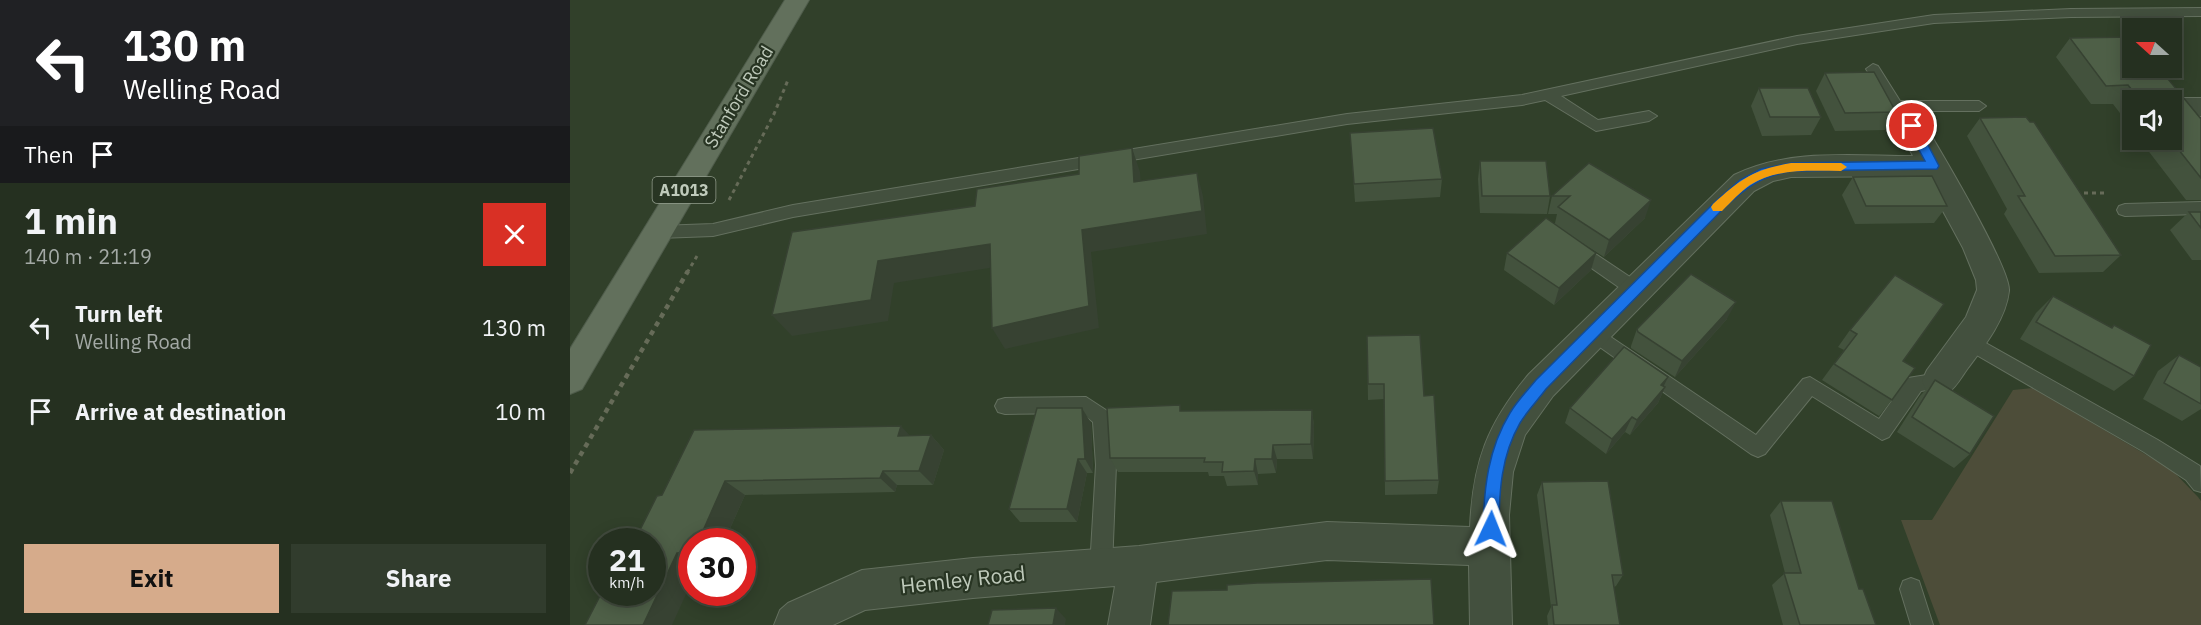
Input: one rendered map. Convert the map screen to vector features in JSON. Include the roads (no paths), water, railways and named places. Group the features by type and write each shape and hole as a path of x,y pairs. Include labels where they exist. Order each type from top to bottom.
{"main road":[{"name":"Stanford Road","path":"570,379 797,0"}],"street":[{"path":"2182,107 2201,106"},
{"path":"1904,116 1986,264 1994,287 1988,308 1939,381"},
{"path":"1491,625 1492,492 1500,449 1515,417 1541,385 1744,183 1766,172 1791,167 1933,166"},
{"name":"Hemley Road","path":"795,625 803,618 862,590 973,578 1120,567 1327,541 1490,548"},
{"path":"1120,567 1129,625"}],"lane":[{"path":"659,232 713,230 805,209 1347,119 1522,100 1797,40 1934,19 2071,13 2201,12"},
{"path":"1874,69 1904,116 1979,106"},
{"path":"1546,94 1596,126 1649,116"},
{"path":"2125,210 2201,208"},
{"path":"1560,237 1636,290"},
{"path":"1593,333 1758,448 1810,385 1882,431 1915,384 1939,381"},
{"path":"1968,340 2151,446 2193,473 2201,483"},
{"path":"1005,406 1086,405 1102,418 1106,465 1106,513 1120,567"},
{"path":"1911,589 1922,625"}]}
